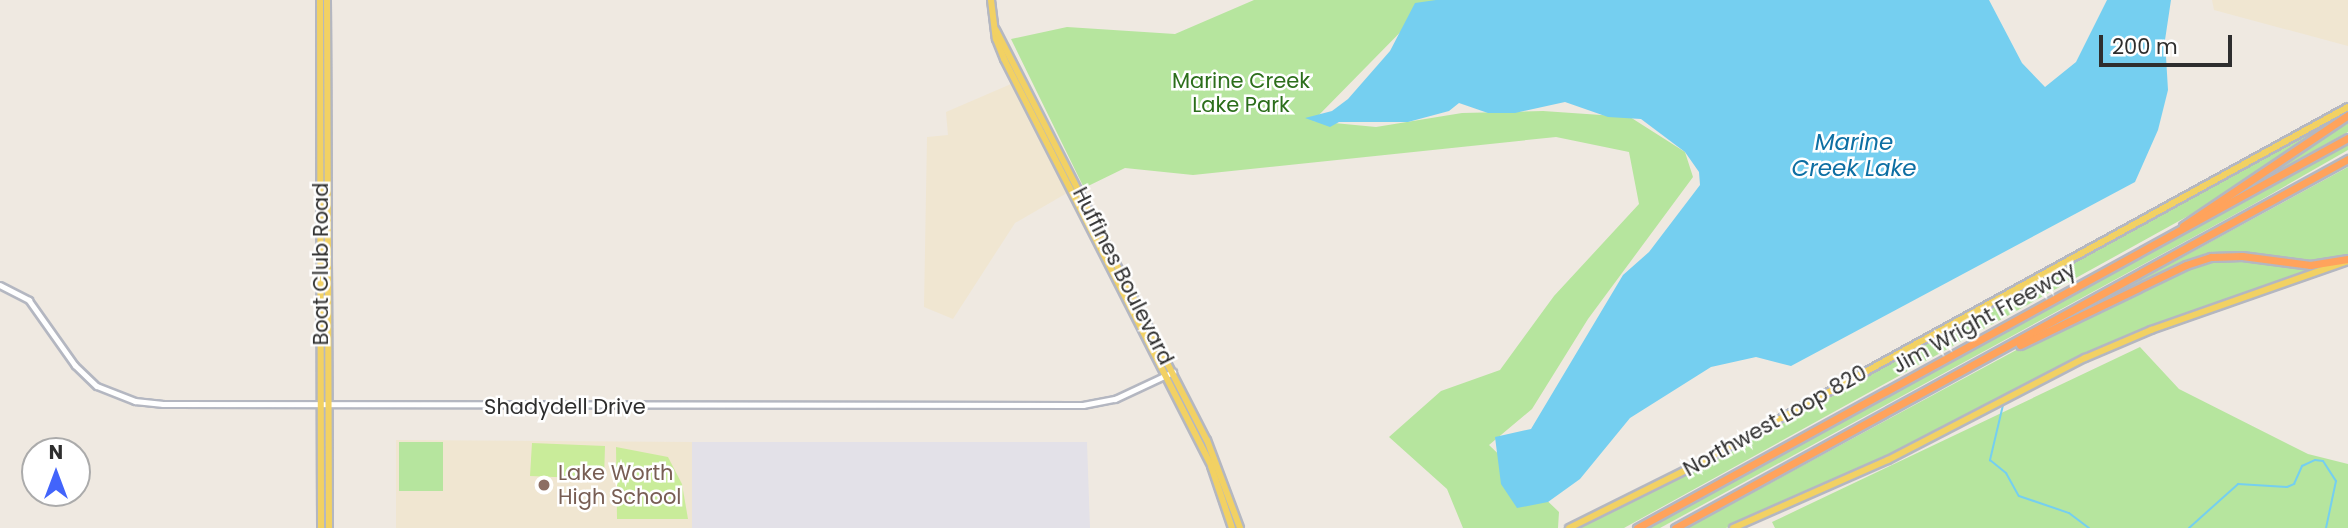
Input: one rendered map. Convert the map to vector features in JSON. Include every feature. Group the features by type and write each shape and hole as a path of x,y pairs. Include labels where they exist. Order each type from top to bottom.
{"highway":[{"path":"2179,231 2188,220 2348,116"},
{"name":"Jim Wright Freeway","path":"1637,528 2348,138"},
{"name":"Jim Wright Freeway","path":"1675,528 2348,159"},
{"path":"2003,350 2211,257 2242,256 2310,265 2348,260"}],"main road":[{"name":"Boat Club Road","path":"320,0 321,241 329,528"},
{"name":"Boat Club Road","path":"321,528 328,315 327,0"},
{"name":"Huffines Boulevard","path":"991,0 996,30 1169,374 1240,528"},
{"name":"Northwest Loop 820","path":"1569,528 1692,467 2348,107"},
{"path":"321,241 325,245 328,315"},
{"path":"1733,528 1888,460 2032,383 2111,347 2348,260"},
{"name":"Huffines Boulevard","path":"1222,484 1232,528"}],"street":[{"name":"Shadydell Drive","path":"0,285 29,300 75,365 90,380 116,395 163,404 1093,405 1169,374"}],"shaded area":[{"path":"2212,0 2348,0 2348,46 2214,10"},
{"path":"1011,84 1067,193 1015,223 953,319 924,307 927,137 948,135 946,112"},
{"name":"Lake Worth High School","path":"396,440 692,442 692,528 396,528"},
{"path":"692,442 1087,442 1090,528 692,528"}],"green space":[{"name":"Marine Creek Lake Park","path":"1254,0 1447,0 1426,6 1313,121 1376,127 1462,113 1543,111 1630,117 1685,152 1693,177 1588,319 1532,409 1489,445 1559,512 1558,528 1463,528 1447,489 1389,437 1441,391 1500,370 1554,296 1639,204 1629,152 1556,137 1193,175 1125,168 1084,188 1011,39 1067,27 1175,34"},
{"path":"2343,114 2217,200 1624,528 1576,528 1755,436"},
{"path":"2348,117 2348,132 2253,185 2252,183"},
{"path":"2348,142 2348,150 2254,204 1660,528 1647,528"},
{"path":"2348,167 2348,257 2306,262 2215,255 2074,316"},
{"path":"2243,258 2318,267 2086,352 1882,458 1726,528 1687,528 2033,341 2199,264"},
{"path":"2140,347 2179,389 2308,454 2348,464 2348,528 1775,528 1772,522"},
{"path":"399,442 443,442 443,491 399,491"},
{"path":"532,443 605,446 604,479 530,476"},
{"path":"616,447 668,457 682,484 688,519 617,519"}],"water":[{"name":"Marine Creek Lake","path":"1436,0 1989,0 2022,63 2045,87 2076,62 2107,0 2171,0 2165,40 2168,90 2158,130 2135,182 1791,366 1756,357 1711,367 1630,418 1580,479 1548,502 1517,508 1501,484 1495,437 1531,429 1623,275 1649,252 1700,185 1699,172 1685,152 1641,119 1608,117 1565,102 1515,113 1488,113 1459,103 1449,111 1408,122 1339,122 1330,127 1305,118 1332,111 1348,99 1390,51 1415,3"}],"waterway":[{"path":"2003,405 1990,460 2006,473 2019,496 2069,513 2089,528"},
{"path":"2189,528 2238,484 2287,487 2294,484 2302,466 2315,460 2323,461 2336,481 2326,528"}],"place":[{"name":"Lake Worth High School","path":"544,485"}]}
